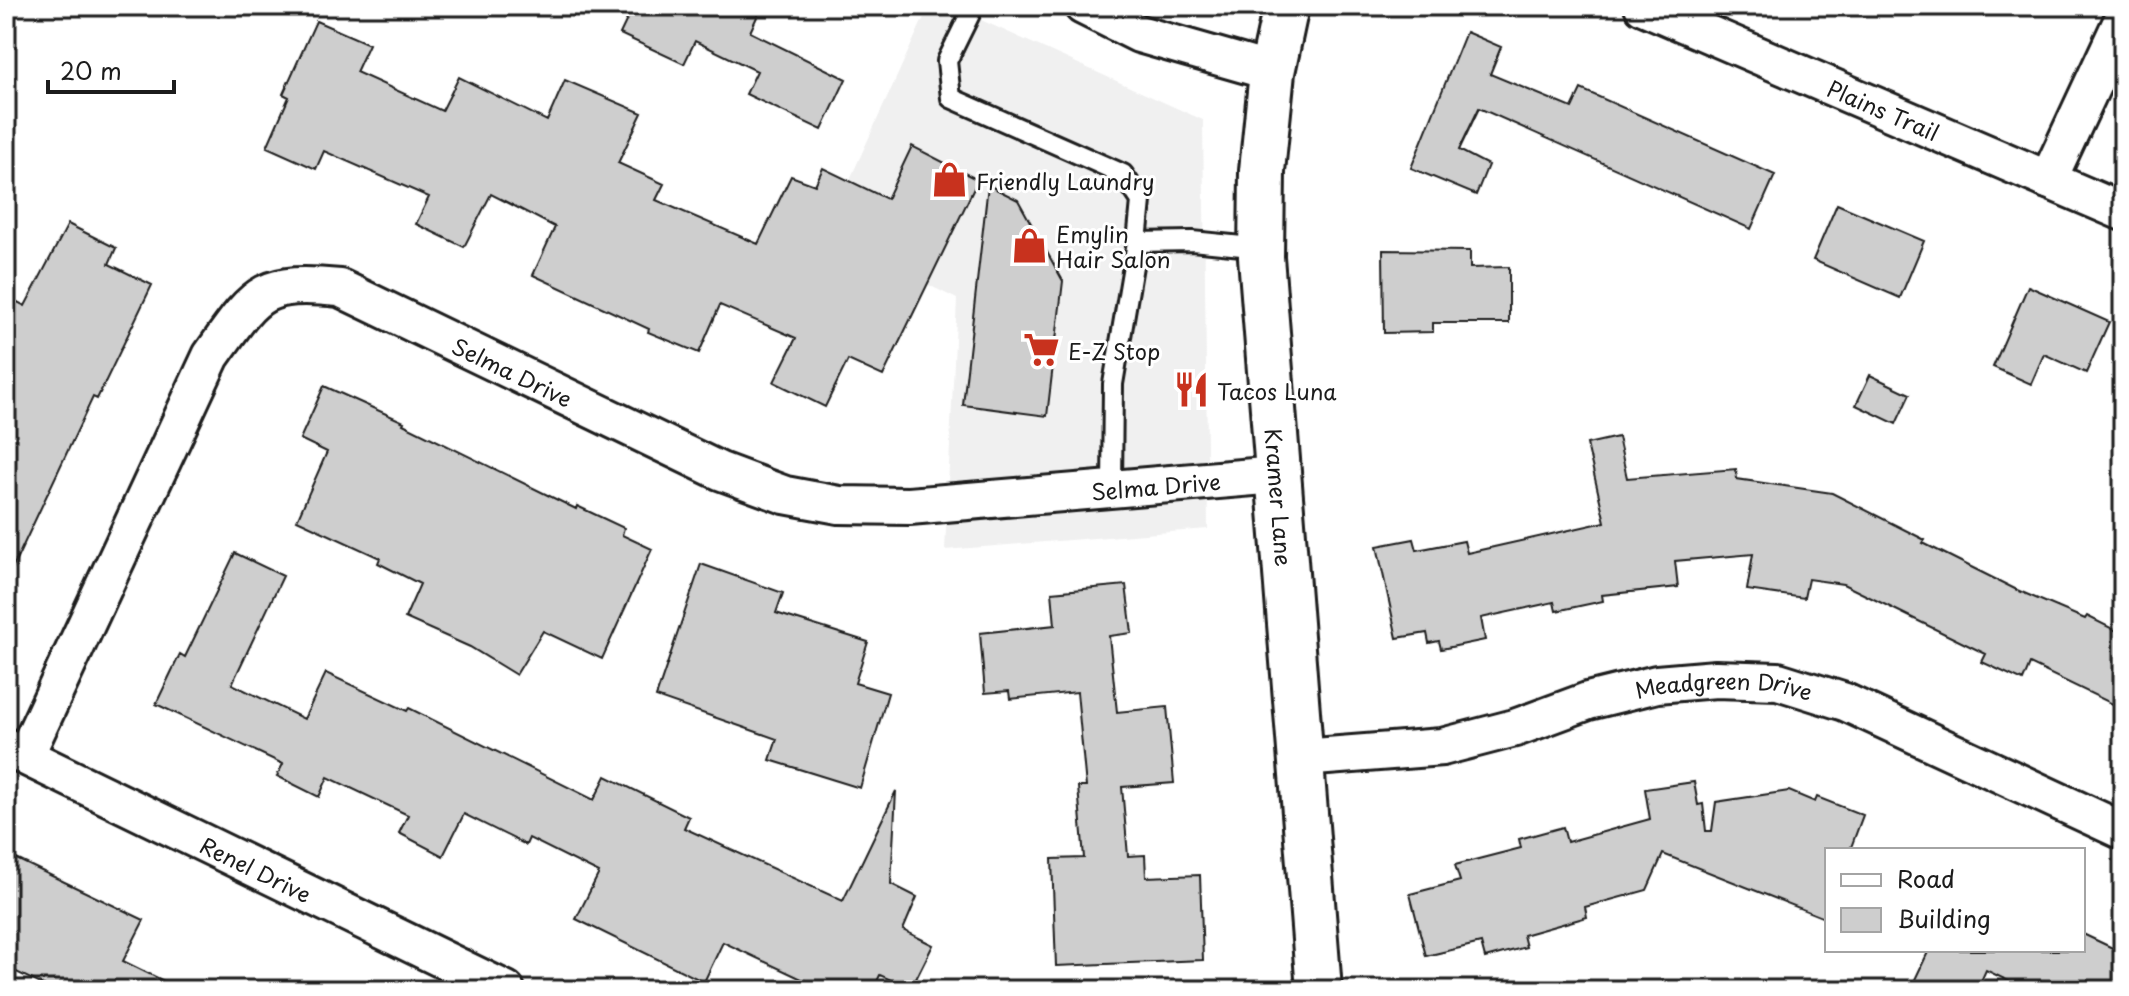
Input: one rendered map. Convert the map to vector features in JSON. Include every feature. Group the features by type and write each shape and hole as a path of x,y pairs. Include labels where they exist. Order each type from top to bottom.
{"street":[{"path":"1083,6 1139,34 1272,72"},
{"name":"Kramer Lane","path":"1286,6 1272,72 1262,171 1262,248 1277,475 1319,990"},
{"name":"Plains Trail","path":"1643,6 2123,212"},
{"path":"2048,180 2123,19"},
{"name":"Selma Drive","path":"15,751 211,356 246,307 270,290 299,283 340,288 720,471 785,495 839,505 909,506 1277,475"},
{"name":"Meadgreen Drive","path":"1302,758 1442,747 1515,728 1588,701 1657,684 1716,679 1778,681 1845,702 2123,831"},
{"name":"Renel Drive","path":"15,751 506,990"}],"lane":[{"path":"974,6 947,61 951,98 1123,174 1141,201 1113,384 1112,489"},
{"path":"1137,242 1192,241 1262,248"}],"shaded area":[{"path":"929,6 950,6 1203,120 1208,529 945,550 957,299 825,234"}],"building":[{"path":"621,6 762,6 750,32 846,79 822,130 746,94 757,71 695,41 684,64 620,34 631,11"},
{"path":"316,21 369,44 356,72 442,111 459,77 547,121 565,80 642,113 618,163 664,184 656,200 758,244 791,176 815,185 823,168 887,199 912,146 978,180 883,376 848,360 825,407 774,382 796,338 720,305 699,353 648,332 649,329 533,275 555,227 491,194 464,247 416,224 429,197 324,151 316,169 267,147 289,97 283,94"},
{"path":"1466,32 1501,47 1490,74 1572,108 1581,89 1775,175 1751,229 1479,108 1459,150 1488,165 1476,195 1411,168"},
{"path":"988,185 1018,200 1063,281 1047,416 963,405"},
{"path":"1837,204 1924,241 1900,298 1813,260"},
{"path":"68,224 116,248 109,264 152,285 97,399 93,397 6,582 6,296 25,306"},
{"path":"1383,250 1470,251 1470,268 1509,267 1509,323 1433,323 1433,332 1384,333"},
{"path":"2028,286 2109,322 2086,373 2044,354 2031,384 1993,367"},
{"path":"1870,375 1910,394 1896,424 1856,405"},
{"path":"324,386 404,422 576,509 577,506 624,528 622,535 652,549 602,659 543,631 516,675 470,647 405,618 420,584 378,563 380,558 297,520 327,452 300,439"},
{"path":"1618,437 1627,478 1736,469 1737,479 1832,493 2017,590 2085,619 2087,616 2123,634 2123,709 2030,664 2023,681 1982,662 1986,654 1843,584 1808,579 1804,598 1747,590 1753,554 1675,561 1678,587 1602,595 1603,601 1556,611 1554,602 1481,618 1485,640 1441,649 1439,641 1429,643 1427,633 1397,638 1377,546 1414,539 1417,550 1464,541 1467,553 1605,522 1587,444"},
{"path":"235,553 283,576 232,684 304,719 326,673 407,711 409,708 594,800 606,776 689,817 684,828 843,901 896,791 891,884 917,897 903,930 933,945 911,989 880,975 873,990 825,990 723,942 704,982 576,919 599,873 529,838 526,845 464,814 443,856 399,833 408,815 328,777 319,797 277,776 283,764 156,704 180,654 185,657"},
{"path":"701,564 783,593 776,613 868,642 855,683 888,693 860,788 770,760 777,739 656,697"},
{"path":"1126,585 1132,633 1109,636 1117,712 1167,707 1174,783 1122,787 1128,856 1145,855 1146,877 1200,875 1203,960 1056,966 1052,859 1084,858 1078,787 1086,787 1077,692 1010,699 1009,691 985,693 980,633 1055,625 1052,592"},
{"path":"1694,782 1698,805 1703,804 1706,831 1712,831 1716,802 1789,791 1815,802 1817,797 1863,815 1851,848 1825,848 1825,918 1663,854 1647,890 1585,907 1587,917 1523,935 1526,947 1485,958 1481,943 1426,956 1410,894 1460,881 1455,865 1521,848 1519,839 1563,827 1567,842 1650,819 1645,789"},
{"path":"6,854 144,920 123,961 182,990 53,990 6,967"},
{"path":"2085,935 2123,953 2123,990 2027,990 1986,970 1977,990 1910,990 1928,952 2085,952"}],"place":[{"name":"Friendly Laundry","path":"950,180"},
{"name":"Emylin Hair Salon","path":"1030,246"},
{"name":"E-Z Stop","path":"1042,350"},
{"name":"Tacos Luna","path":"1191,390"}]}
